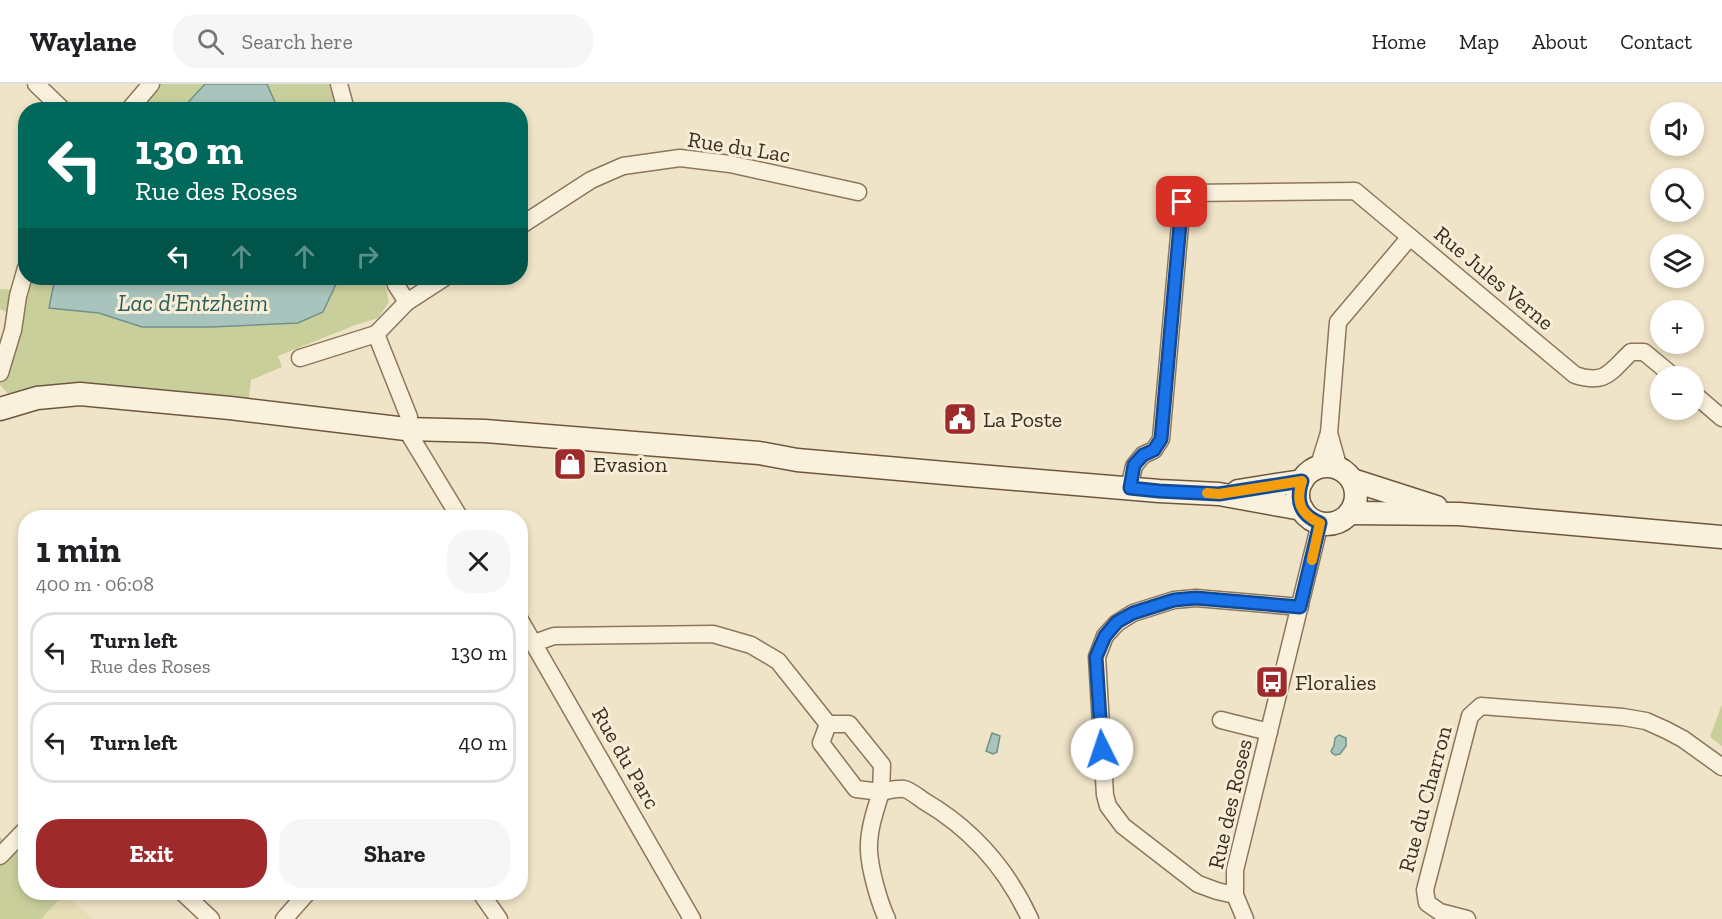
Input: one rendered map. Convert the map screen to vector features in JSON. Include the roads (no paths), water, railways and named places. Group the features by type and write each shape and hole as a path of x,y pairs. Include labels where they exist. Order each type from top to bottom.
{"main road":[{"path":"2,403 80,394 230,408 406,429 485,431 759,453 797,460 1159,491 1219,494 1302,509"},
{"path":"1219,494 1328,475 1459,514"},
{"path":"1328,475 1355,489 1356,497 1350,513 1343,519 1335,523 1320,523 1302,509 1299,491 1328,475"},
{"path":"1350,513 1459,514 1722,537"}],"street":[{"path":"36,84 55,102"},
{"path":"136,102 151,84"},
{"path":"339,84 344,102"},
{"name":"Rue du Lac","path":"528,221 591,180 623,166 680,158 730,164 858,192"},
{"path":"1130,488 1134,465 1143,455 1154,450 1161,439 1182,202 1191,193 1355,191 1410,237"},
{"name":"Rue Jules Verne","path":"1328,475 1338,322 1410,237 1575,375 1589,379 1604,377 1631,352 1644,352 1661,366"},
{"path":"0,373 13,330 21,285"},
{"path":"396,285 407,302"},
{"path":"300,358 376,334 407,302 433,285"},
{"path":"376,334 409,417 406,429 455,510"},
{"path":"1704,403 1722,418"},
{"name":"Rue des Roses","path":"1245,919 1235,895 1235,870 1320,523"},
{"path":"1235,895 1198,884 1124,826 1108,806 1105,795 1096,657 1105,636 1117,622 1133,613 1174,600 1196,598 1300,607"},
{"name":"Rue du Parc","path":"528,633 692,919"},
{"path":"534,643 554,636 713,634 751,645 778,661 828,724"},
{"name":"Rue du Charron","path":"1467,919 1440,912 1427,903 1425,890 1470,716 1481,706 1623,717 1646,721 1683,739 1722,766"},
{"name":"Rue des Roses","path":"1221,720 1269,732"},
{"path":"828,724 849,724 882,765 881,792 872,822 869,851 880,903 887,919"},
{"path":"828,724 821,743 856,789 881,792 904,789 944,812 978,841 1001,867 1030,919"},
{"path":"0,856 18,837"},
{"path":"191,900 211,919"},
{"path":"284,919 301,900"},
{"path":"486,900 499,919"}],"water":[{"path":"205,84 267,84 275,102 188,102"},
{"name":"Lac d'Entzheim","path":"54,285 336,285 323,312 298,323 142,327 99,313 49,308"},
{"path":"992,733 1000,736 997,752 993,754 986,751"},
{"path":"1339,735 1346,738 1346,746 1340,754 1335,755 1331,751 1335,738"}],"place":[{"name":"La Poste","path":"960,419"},
{"name":"Evasion","path":"570,464"},
{"name":"Floralies","path":"1272,682"}]}
